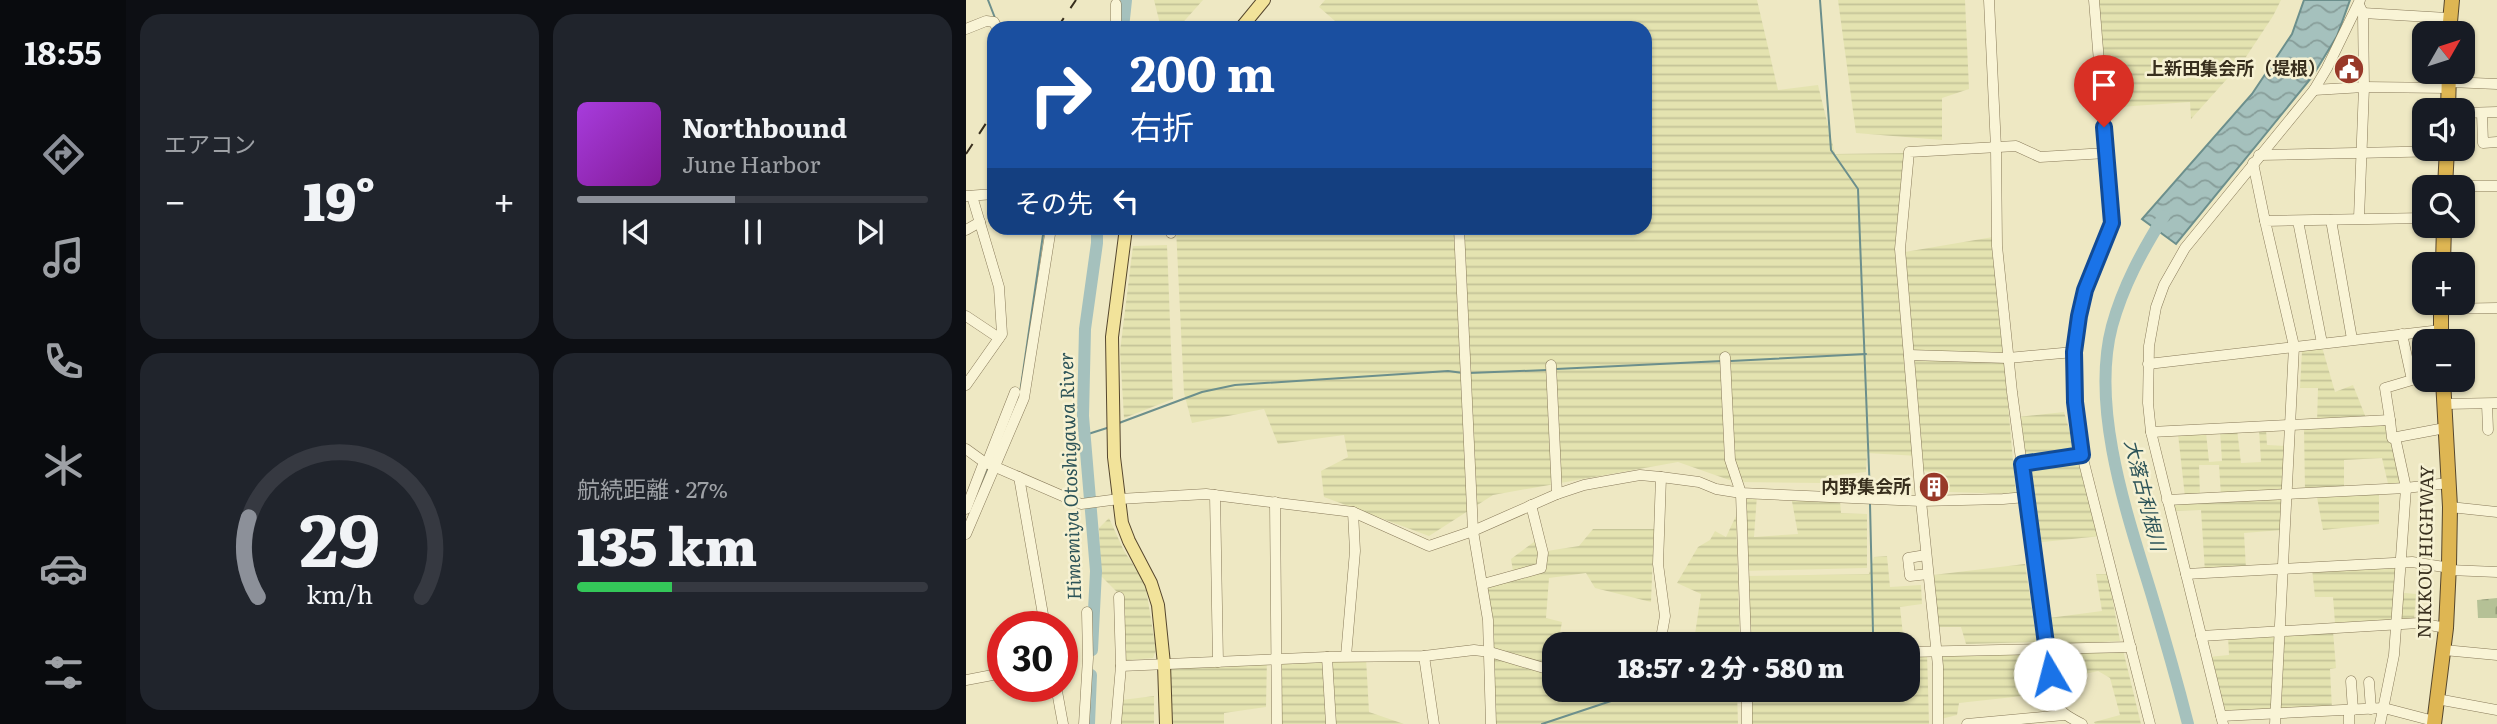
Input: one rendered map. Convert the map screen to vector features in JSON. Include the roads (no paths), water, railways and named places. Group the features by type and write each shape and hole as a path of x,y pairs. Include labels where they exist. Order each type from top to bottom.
{"highway":[{"path":"2450,21 2452,0"},
{"name":"NIKKOU HIGHWAY","path":"2434,722 2444,650 2449,570 2450,507 2444,392"}],"main road":[{"path":"1247,21 1264,0"},
{"path":"2446,0 2447,21"},
{"path":"1125,235 1112,337 1115,501 1129,541 1145,570 1158,605 1166,724"}],"street":[{"path":"1989,0 1996,148 1997,246 2008,358 2053,698 2064,715 2082,724"},
{"path":"2094,0 2112,223 2085,290 2079,316 2074,352 2075,402 2082,455 2150,724"},
{"path":"1116,4 1116,21"},
{"path":"2361,6 2447,18"},
{"path":"2359,218 2364,87 2361,6"},
{"path":"2361,6 2314,90 2185,248 2165,285 2156,307 2148,365 2151,432 2222,720 2276,719 2384,708 2434,722"},
{"path":"966,29 987,21"},
{"path":"2475,83 2497,84"},
{"path":"2314,90 2412,84"},
{"path":"2475,113 2497,112"},
{"path":"2482,113 2483,143 2497,142"},
{"path":"1937,724 1937,652 1921,501 1900,249 1909,152 2016,146 2040,157 2106,153"},
{"path":"2256,159 2412,151"},
{"path":"2256,159 2265,221 2294,346 2276,719"},
{"path":"2475,186 2497,186"},
{"path":"966,385 1002,334 999,287 980,222 969,196 987,195"},
{"path":"2265,221 2412,218"},
{"path":"2330,219 2352,340"},
{"path":"2298,221 2322,343"},
{"path":"966,230 980,222"},
{"path":"966,509 1024,398 1050,235"},
{"path":"1459,235 1473,531 1483,584 1490,652 1491,724"},
{"path":"2475,307 2497,308"},
{"path":"966,316 999,338"},
{"path":"2402,334 2412,380 2385,388 2392,438 2445,428"},
{"path":"2148,365 2294,346 2412,335"},
{"path":"1909,355 2008,358 2074,352"},
{"path":"1725,356 1730,460 1741,493 1746,632"},
{"path":"1551,365 1557,494"},
{"path":"966,534 1015,392"},
{"path":"2444,404 2492,403 2488,430"},
{"path":"2151,432 2390,420"},
{"path":"2380,724 2392,671 2406,488 2395,437"},
{"path":"966,449 990,465 1081,504 1215,495 1275,502 1353,512 1429,546 1473,531 1557,494 1640,475 1699,482 1716,489 1741,493 1921,501 2026,496"},
{"path":"2022,464 2082,455"},
{"path":"1019,477 1042,611"},
{"path":"1661,477 1658,564 1665,616 1662,632"},
{"path":"2167,500 2406,488 2448,483"},
{"path":"1215,495 1218,662"},
{"path":"1275,502 1277,724"},
{"path":"1483,584 1541,568 1543,553 1531,505"},
{"path":"2450,507 2497,512"},
{"path":"1346,656 1355,551 1353,512"},
{"path":"1926,555 1908,558 1910,576 1928,574"},
{"path":"2186,574 2412,562 2449,570 2497,572"},
{"path":"1116,724 1121,666 1119,597"},
{"path":"1084,724 1088,659 1087,612"},
{"path":"2201,636 2419,623 2446,628"},
{"path":"1920,652 2131,647"},
{"path":"1121,666 1346,656 1424,656 1474,650 1542,667"},
{"path":"2444,650 2497,655"},
{"path":"1424,656 1434,724"},
{"path":"1327,657 1331,724"},
{"path":"966,680 987,676"},
{"path":"2349,724 2351,681"},
{"path":"2370,682 2371,709"},
{"path":"2437,699 2497,710"},
{"path":"1059,702 1063,724"},
{"path":"1747,702 1747,724"},
{"path":"1967,724 2064,715"}],"water":[{"path":"2304,0 2350,0 2337,36 2312,77 2176,244 2142,219 2252,94 2292,34"}],"waterway":[{"path":"988,0 995,18"},
{"name":"Himemiya Otoshigawa River","path":"1124,21 1126,0"},
{"path":"1820,0 1831,150 1858,189 1870,495"},
{"name":"大落古利根川","path":"2164,216 2134,269 2116,311 2106,358 2106,392 2109,427 2123,498 2188,724"},
{"path":"1020,393 1043,235"},
{"name":"Himemiya Otoshigawa River","path":"1092,650 1096,571 1083,416 1085,329 1097,235"},
{"path":"1731,361 1866,354"},
{"path":"1556,369 1722,361"},
{"path":"1469,373 1547,370"},
{"path":"1119,423 1202,392 1235,385 1448,371 1463,373"},
{"path":"1012,412 1019,398"},
{"path":"1085,435 1107,428"},
{"path":"972,509 988,469"},
{"path":"1870,504 1873,632"},
{"name":"Himemiya Otoshigawa River","path":"1089,724 1091,675"},
{"path":"1542,724 1608,702"}],"railway":[{"path":"1062,21 1076,0"},
{"path":"966,154 987,122"}],"place":[{"name":"上新田集会所（堤根）","path":"2349,69"},
{"name":"内野集会所","path":"1934,487"}]}
